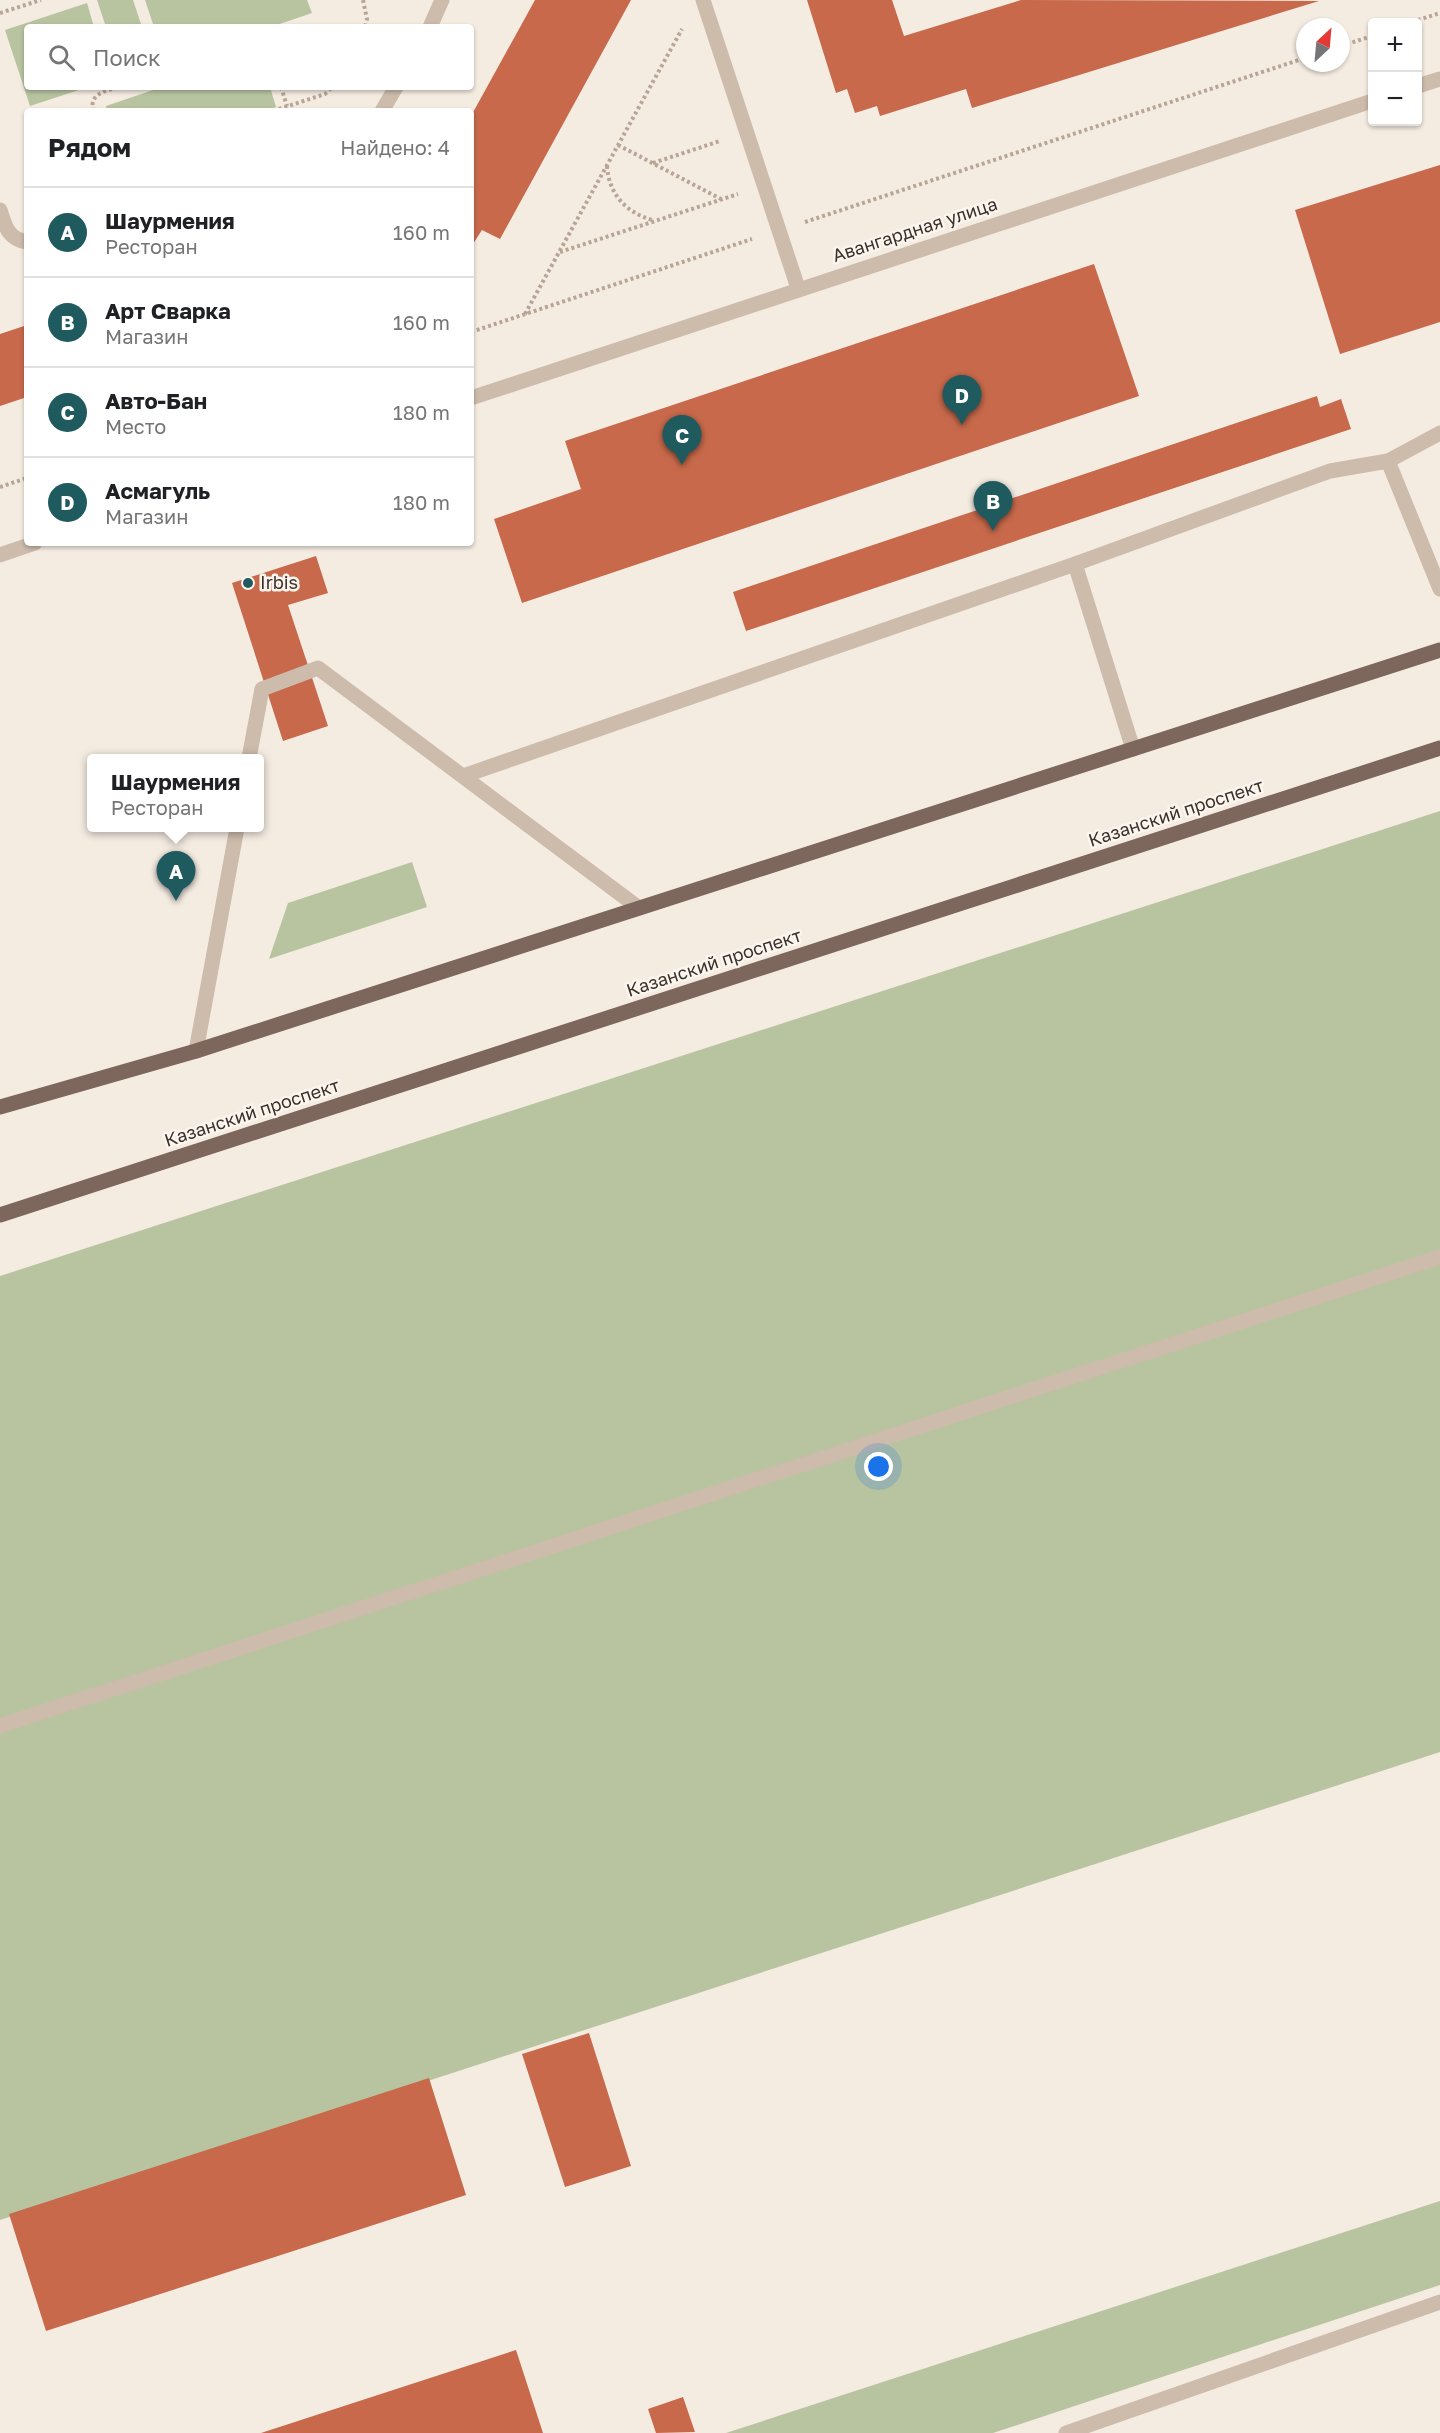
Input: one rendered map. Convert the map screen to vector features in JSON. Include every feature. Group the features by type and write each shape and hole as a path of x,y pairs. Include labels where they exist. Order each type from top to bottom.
{"main road":[{"path":"0,1107 196,1051 1440,650"},
{"name":"Казанский проспект","path":"0,1215 1440,748"}],"street":[{"path":"431,24 442,0"},
{"path":"703,0 798,288"},
{"path":"1422,85 1440,79"},
{"path":"384,108 394,90"},
{"name":"Авангардная улица","path":"474,397 798,288 1368,102"},
{"path":"0,210 7,231 17,240 24,241"},
{"path":"463,776 1075,564 1330,471 1388,461 1440,434"},
{"path":"1388,461 1440,589"},
{"path":"0,555 27,546"},
{"path":"1075,564 1133,749"},
{"path":"250,754 262,689 318,668 639,908"},
{"path":"196,1051 236,832"},
{"path":"0,1726 1440,1257"},
{"path":"1066,2433 1440,2302"}],"path":[{"path":"0,13 40,0"},
{"path":"363,0 367,19 366,24"},
{"path":"1422,19 1440,13"},
{"path":"524,314 687,21"},
{"path":"1350,43 1368,37"},
{"path":"474,331 1296,61"},
{"path":"93,108 95,96 111,90"},
{"path":"282,90 287,106"},
{"path":"281,108 325,94 329,90"},
{"path":"653,163 746,132"},
{"path":"618,145 721,199"},
{"path":"607,165 609,182 617,198 637,215 653,221"},
{"path":"559,252 764,185"},
{"path":"0,487 24,479"}],"green space":[{"path":"97,0 133,0 141,24 105,24"},
{"path":"145,0 307,0 312,13 280,24 153,24"},
{"path":"87,3 93,24 24,24 24,88 5,30"},
{"path":"25,90 79,90 30,106"},
{"path":"153,90 271,90 276,107 106,108 106,106"},
{"path":"1440,811 1440,1752 0,2220 0,1276"},
{"path":"412,862 427,907 269,959 288,903"},
{"path":"1440,2201 1440,2285 993,2433 726,2433"}],"building":[{"path":"535,0 631,0 500,239 482,230 474,242 474,111"},
{"path":"807,0 892,0 904,36 1021,0 1319,1 972,108 966,89 880,116 877,106 855,113 847,89 836,93"},
{"path":"1440,165 1440,322 1340,354 1295,210"},
{"path":"1094,264 1139,396 522,603 494,519 581,489 565,441"},
{"path":"24,326 24,398 0,406 0,334"},
{"path":"1317,396 1320,407 1341,399 1351,429 746,631 733,592"},
{"path":"316,556 328,593 288,605 328,726 283,741 232,583"},
{"path":"589,2033 631,2166 565,2187 522,2054"},
{"path":"429,2078 466,2195 46,2331 9,2214"},
{"path":"516,2350 543,2433 261,2433"},
{"path":"683,2397 695,2432 656,2433 648,2409"}],"place":[{"name":"Асмагуль","path":"962,425"},
{"name":"Авто-Бан","path":"682,465"},
{"name":"Арт Сварка","path":"993,531"},
{"name":"Irbis","path":"248,583"},
{"name":"Шаурмения","path":"176,901"}]}
